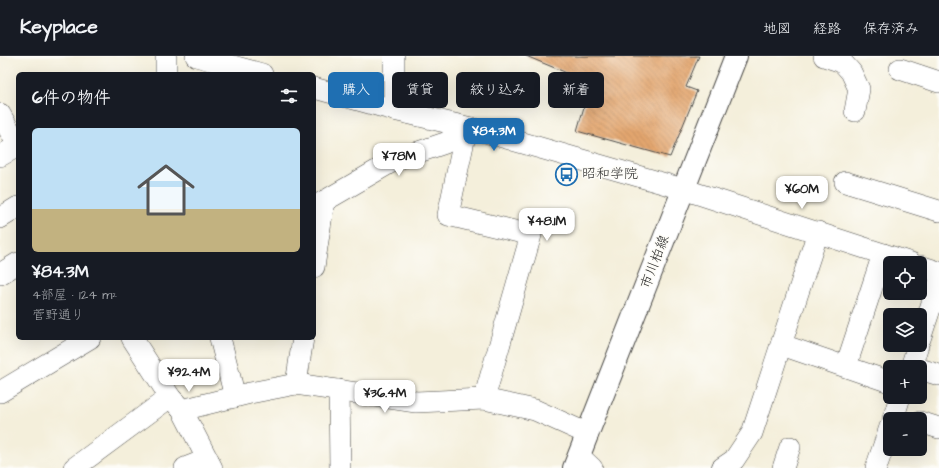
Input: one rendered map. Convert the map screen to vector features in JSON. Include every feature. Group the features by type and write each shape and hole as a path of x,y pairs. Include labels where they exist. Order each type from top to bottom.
{"main road":[{"name":"市川柏線","path":"582,464 588,434 736,56"}],"street":[{"path":"166,56 166,72"},
{"path":"196,56 255,72"},
{"path":"394,56 394,110"},
{"path":"824,56 842,62 851,72 859,89 855,111"},
{"path":"900,68 939,82"},
{"path":"316,89 683,189 889,256"},
{"path":"0,114 16,142"},
{"path":"316,242 319,204 395,160 445,143 468,130"},
{"path":"468,130 448,215 531,235 484,399"},
{"path":"0,156 16,146"},
{"path":"845,182 939,211"},
{"path":"0,218 16,208"},
{"path":"722,468 734,460 752,433 818,232"},
{"path":"846,366 883,254"},
{"path":"0,274 16,264"},
{"path":"927,268 939,272"},
{"path":"927,318 939,282"},
{"path":"0,392 87,340"},
{"path":"133,340 176,404 210,463 185,468"},
{"path":"221,340 235,397"},
{"path":"296,384 303,340"},
{"path":"782,345 883,379"},
{"path":"927,371 939,375"},
{"path":"74,468 176,404 235,397 296,384 416,402 484,399 535,410 588,434"},
{"path":"339,390 340,468"},
{"path":"927,424 939,428"},
{"path":"783,468 790,447"},
{"path":"876,468 883,451"}],"building":[{"path":"526,56 699,56 686,87 697,91 670,157 577,131 584,108 604,108 604,72 565,72"}],"place":[{"name":"昭和学院","path":"566,174"}]}
